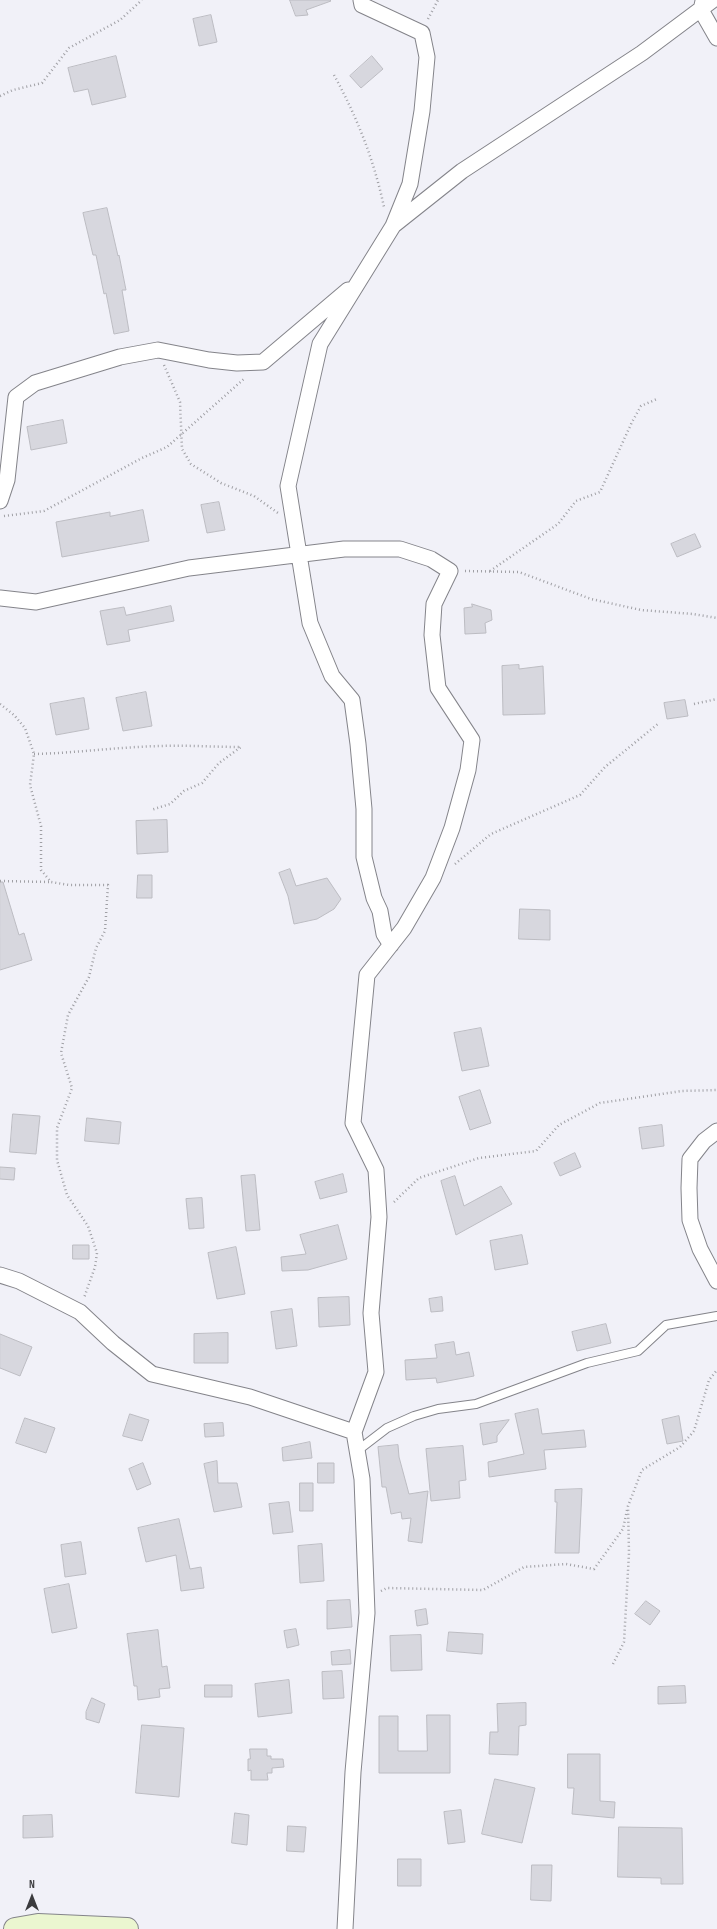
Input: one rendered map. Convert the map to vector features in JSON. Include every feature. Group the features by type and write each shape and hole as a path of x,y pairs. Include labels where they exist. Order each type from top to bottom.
{"main road":[{"path":"15,1929 38,1925 127,1929"}],"street":[{"path":"361,0 362,5 422,33 427,57 422,111 410,184 393,226 320,344 288,486 296,526 298,555 310,623 332,676 352,700 364,809 364,857 374,898 380,911 384,934 390,945"},
{"path":"393,226 462,172 642,53 702,5 713,0"},
{"path":"702,5 717,38"},
{"path":"0,501 7,480 16,397 35,383 120,356 158,350 237,363 263,362 362,277"},
{"path":"0,598 36,602 189,568 344,549 400,549 431,559 450,571 434,604 432,635 438,688 472,740 468,770 452,828 433,878 404,928 367,975 353,1123 376,1170 379,1216 371,1313 376,1372 354,1432 362,1479 367,1613 353,1772 345,1929"},
{"path":"717,1131 704,1141 690,1159 689,1188 690,1220 700,1249 717,1281"},
{"path":"0,1274 20,1281 80,1312 112,1343 152,1374 250,1397 354,1432"}],"lane":[{"path":"357,1451 387,1428 414,1416 438,1409 476,1404 587,1363 638,1352 666,1325 717,1316"}],"path":[{"path":"0,96 13,90 42,83 69,48 120,20 142,0"},
{"path":"422,33 438,0"},
{"path":"334,75 352,108 378,175 385,209 393,226"},
{"path":"158,350 180,402 182,449 191,464 221,483 254,496 296,526"},
{"path":"0,517 44,511 142,458 167,447 263,362"},
{"path":"489,572 558,524 576,500 600,492 632,422 641,406 657,399"},
{"path":"450,571 519,572 591,600 641,610 693,614 717,618"},
{"path":"694,704 717,699"},
{"path":"0,704 14,714 26,728 34,754 30,785 41,826 41,870 51,882"},
{"path":"433,878 448,870 491,834 580,795 605,767 659,723"},
{"path":"34,754 69,753 100,749 160,746 241,747 219,763 202,783 184,790 170,804 151,810"},
{"path":"0,881 51,882 69,885 108,885 105,930 96,948 90,977 68,1015 61,1053 72,1088 57,1128 57,1160 67,1195 88,1226 97,1253 95,1267 80,1312"},
{"path":"379,1216 419,1178 479,1158 536,1151 559,1125 600,1103 682,1091 717,1090"},
{"path":"366,1597 387,1588 483,1590 524,1567 566,1564 594,1570 623,1529 628,1506 642,1470 680,1447 694,1430 709,1380 717,1370"},
{"path":"613,1664 624,1642 629,1553 628,1506"}],"building":[{"path":"290,0 331,1 306,10 308,15 296,16"},
{"path":"211,15 217,42 199,46 193,19"},
{"path":"116,56 126,97 92,105 88,89 74,92 68,68"},
{"path":"372,56 383,69 361,88 350,76"},
{"path":"107,208 126,290 122,290 129,331 114,334 106,293 104,294 96,255 93,255 83,213"},
{"path":"63,420 67,443 31,450 27,427"},
{"path":"219,502 225,530 207,533 201,505"},
{"path":"143,510 149,541 62,557 56,522 110,512 110,516"},
{"path":"695,534 701,547 677,557 671,544"},
{"path":"472,604 491,610 492,620 485,623 486,633 465,634 464,608 472,607"},
{"path":"171,606 174,621 128,630 130,641 107,645 100,611 124,607 126,615"},
{"path":"519,665 519,669 543,666 545,714 503,715 502,666"},
{"path":"146,692 152,726 123,731 116,698"},
{"path":"84,698 89,729 56,735 50,704"},
{"path":"685,700 688,716 667,719 664,703"},
{"path":"167,820 168,852 137,854 136,821"},
{"path":"290,869 296,886 327,878 341,899 334,909 317,919 294,924 288,896 279,873"},
{"path":"138,875 152,875 152,898 137,898"},
{"path":"0,882 3,882 19,935 24,933 32,960 0,970"},
{"path":"520,909 550,910 550,940 519,939"},
{"path":"481,1028 489,1066 462,1071 454,1033"},
{"path":"480,1090 491,1123 470,1130 459,1097"},
{"path":"13,1114 40,1116 36,1154 10,1152"},
{"path":"87,1118 121,1122 119,1144 85,1141"},
{"path":"662,1125 664,1146 642,1149 639,1128"},
{"path":"575,1153 581,1167 560,1176 554,1163"},
{"path":"0,1167 15,1168 14,1180 0,1179"},
{"path":"343,1174 347,1192 320,1199 315,1182"},
{"path":"255,1175 260,1230 246,1231 241,1176"},
{"path":"455,1176 464,1206 501,1186 512,1204 456,1235 441,1181"},
{"path":"202,1198 204,1228 189,1229 186,1199"},
{"path":"338,1225 347,1259 308,1270 282,1271 281,1257 306,1254 300,1235"},
{"path":"522,1235 528,1264 495,1270 490,1241"},
{"path":"73,1245 89,1245 89,1259 73,1259"},
{"path":"236,1247 245,1294 217,1299 208,1253"},
{"path":"349,1297 350,1325 319,1327 318,1298"},
{"path":"442,1297 443,1311 431,1312 429,1299"},
{"path":"292,1309 297,1346 276,1349 271,1312"},
{"path":"606,1324 611,1343 577,1351 572,1332"},
{"path":"228,1333 228,1363 194,1363 194,1334"},
{"path":"0,1334 32,1347 20,1376 0,1368"},
{"path":"454,1342 456,1355 469,1352 474,1376 437,1383 436,1378 406,1380 405,1360 437,1358 435,1345"},
{"path":"538,1409 542,1434 584,1430 586,1447 544,1450 546,1469 489,1477 488,1462 524,1454 515,1414"},
{"path":"130,1414 149,1420 142,1441 123,1436"},
{"path":"679,1416 683,1441 667,1444 662,1420"},
{"path":"25,1418 55,1428 46,1453 16,1443"},
{"path":"509,1420 497,1436 497,1442 483,1445 480,1424"},
{"path":"223,1423 224,1436 205,1437 204,1424"},
{"path":"310,1442 312,1458 283,1461 282,1448"},
{"path":"398,1445 399,1457 409,1494 428,1491 422,1543 408,1541 411,1518 402,1519 401,1512 391,1514 386,1487 382,1487 378,1447"},
{"path":"463,1446 466,1480 459,1481 460,1498 431,1501 426,1449"},
{"path":"217,1461 218,1483 237,1483 242,1507 214,1512 204,1464"},
{"path":"143,1463 151,1484 137,1490 129,1469"},
{"path":"318,1463 334,1463 334,1483 318,1483"},
{"path":"300,1483 313,1483 313,1511 300,1511"},
{"path":"582,1489 579,1553 555,1553 557,1502 555,1502 555,1490"},
{"path":"289,1502 293,1532 273,1534 269,1504"},
{"path":"179,1519 190,1569 201,1567 204,1588 181,1591 176,1555 146,1562 138,1528"},
{"path":"81,1542 86,1574 65,1577 61,1545"},
{"path":"322,1544 324,1581 300,1583 298,1546"},
{"path":"69,1584 77,1628 52,1633 44,1589"},
{"path":"350,1600 352,1627 327,1629 327,1601"},
{"path":"646,1601 660,1611 650,1625 635,1614"},
{"path":"426,1609 428,1624 417,1626 415,1611"},
{"path":"296,1629 299,1645 287,1648 284,1631"},
{"path":"158,1630 162,1667 167,1666 170,1688 159,1689 160,1697 138,1700 137,1686 134,1686 127,1634"},
{"path":"449,1632 483,1634 482,1654 447,1651"},
{"path":"421,1635 422,1670 391,1671 390,1636"},
{"path":"350,1650 351,1664 332,1665 331,1652"},
{"path":"342,1671 344,1698 323,1699 322,1672"},
{"path":"289,1680 292,1713 258,1717 255,1684"},
{"path":"205,1685 232,1685 232,1697 205,1697"},
{"path":"685,1686 686,1703 658,1704 658,1687"},
{"path":"92,1698 105,1704 99,1723 86,1719 86,1712"},
{"path":"526,1703 526,1725 519,1726 518,1755 489,1754 490,1732 498,1732 497,1704"},
{"path":"427,1715 450,1715 450,1773 379,1773 379,1716 398,1716 398,1751 427,1751"},
{"path":"142,1725 184,1728 179,1797 136,1793"},
{"path":"250,1749 267,1749 267,1756 271,1756 271,1759 283,1759 284,1767 272,1768 272,1773 267,1773 268,1780 251,1780 251,1770 248,1771"},
{"path":"568,1754 600,1754 600,1801 615,1802 614,1818 572,1814 574,1788 568,1788"},
{"path":"495,1779 535,1788 522,1843 482,1834"},
{"path":"461,1810 465,1842 448,1844 444,1812"},
{"path":"235,1813 249,1815 247,1845 232,1843"},
{"path":"52,1815 53,1837 23,1838 23,1816"},
{"path":"288,1826 306,1827 304,1852 287,1851"},
{"path":"619,1827 682,1828 683,1884 661,1884 661,1878 618,1877"},
{"path":"398,1859 421,1859 421,1886 398,1886"},
{"path":"532,1865 552,1865 551,1901 531,1900"}]}
